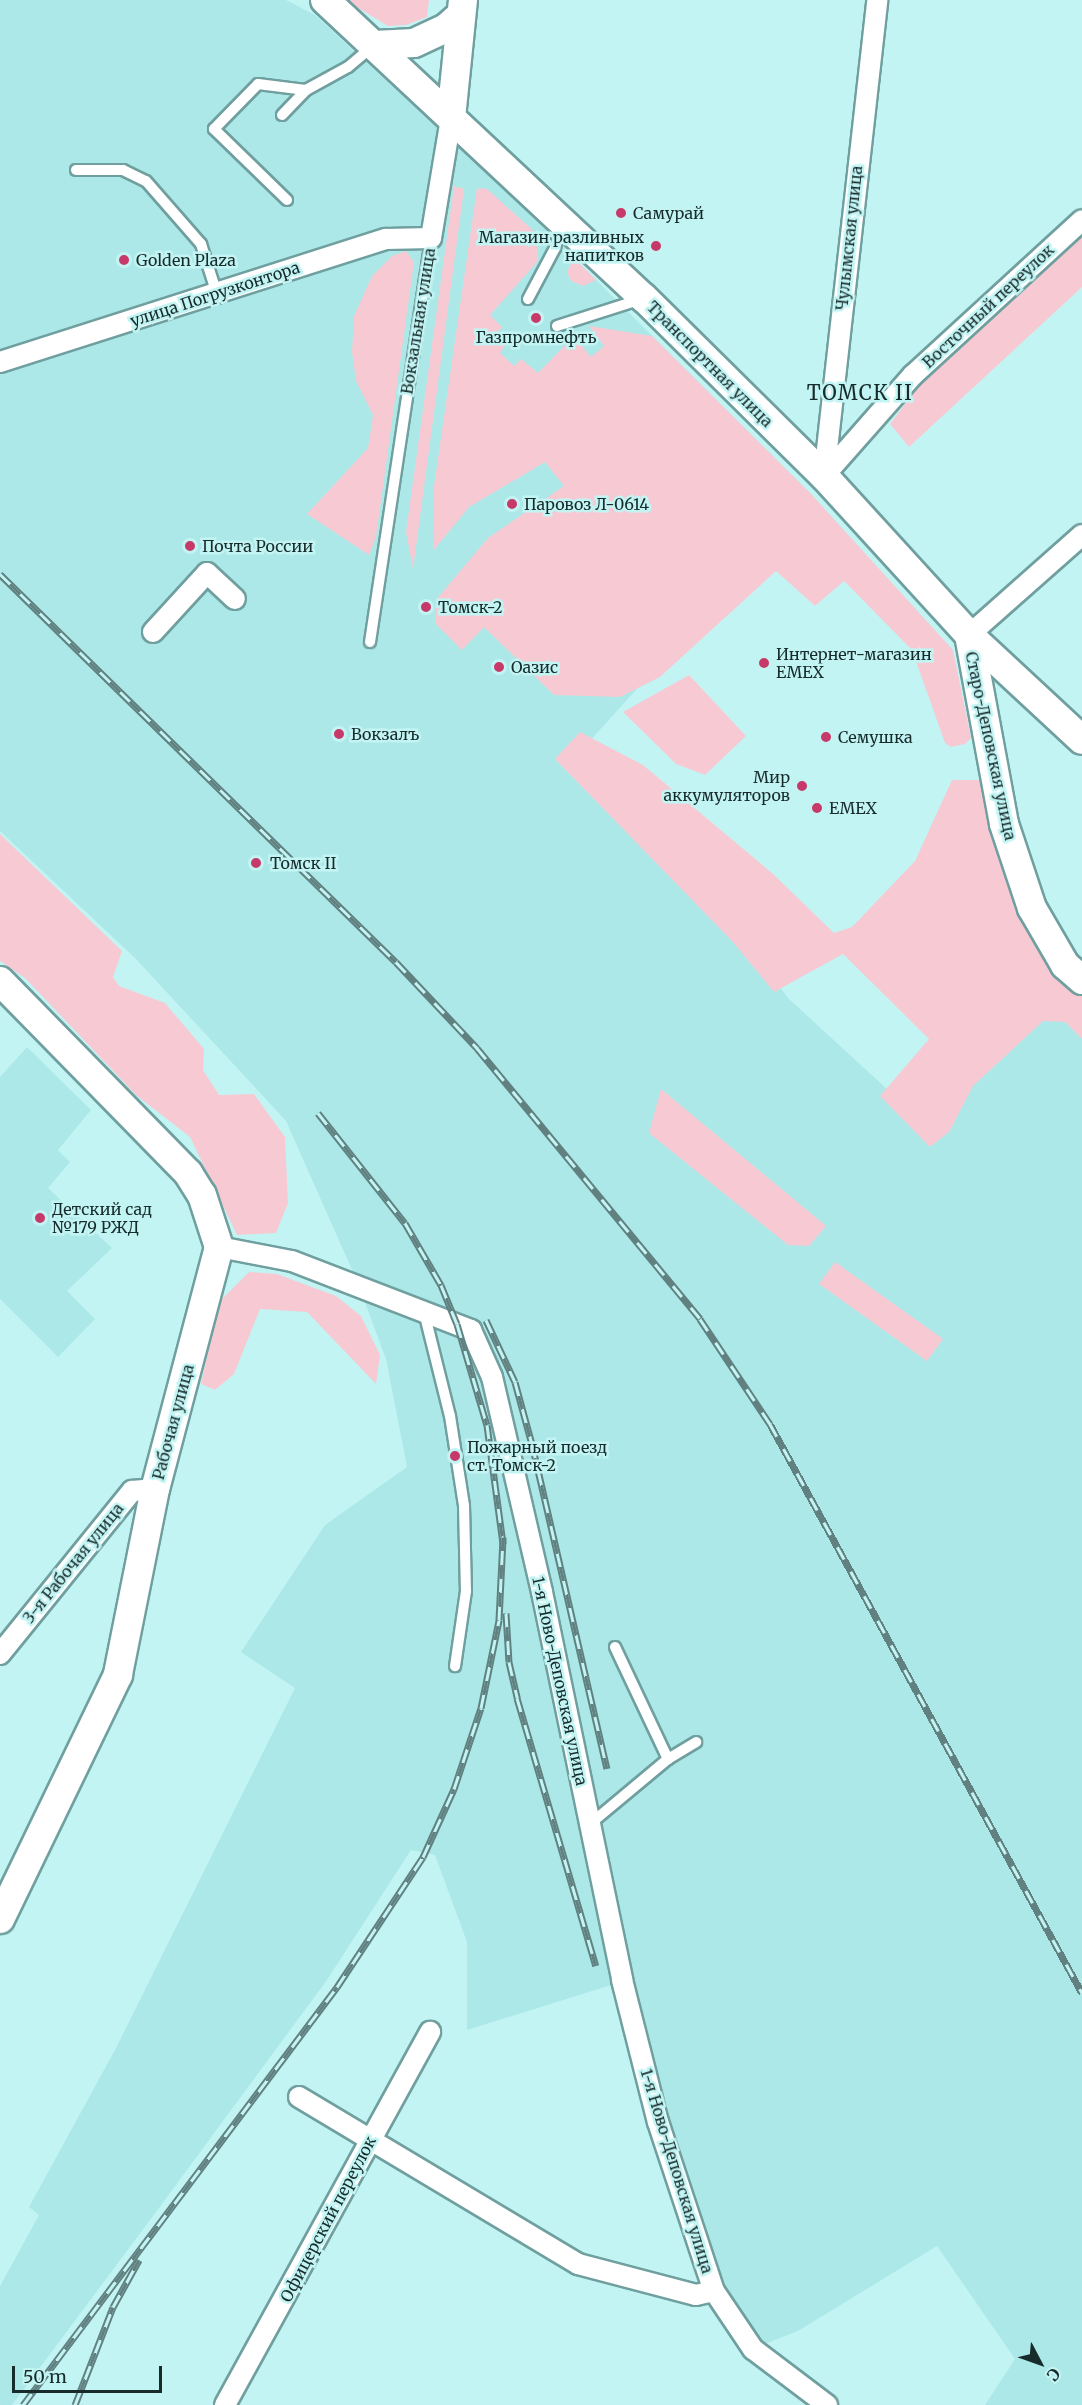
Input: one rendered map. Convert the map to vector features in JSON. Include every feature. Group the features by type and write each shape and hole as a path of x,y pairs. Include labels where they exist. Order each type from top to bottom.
{"main road":[{"name":"Транспортная улица","path":"325,0 644,298 824,476 969,635 1082,741"},
{"path":"374,45 414,42 447,28 462,7"},
{"name":"Вокзальная улица","path":"451,118 462,7"},
{"name":"Старо-Деповская улица","path":"969,635 1004,824 1032,908 1065,965 1082,980"},
{"path":"0,981 188,1173 202,1195 219,1247"},
{"name":"Рабочая улица","path":"0,1919 118,1675 155,1489 219,1247"}],"street":[{"name":"Чулымская улица","path":"824,476 877,0"},
{"name":"Вокзальная улица","path":"431,238 451,118"},
{"name":"Восточный переулок","path":"824,476 913,375 1082,220"},
{"name":"улица Погрузконтора","path":"0,362 386,239 431,238"},
{"path":"969,635 1082,535"},
{"path":"153,632 207,573 235,599"},
{"name":"1-я Ново-Деповская улица","path":"219,1247 292,1261 471,1330 492,1377 622,1980 658,2122 714,2291 753,2349 827,2405"},
{"name":"3-я Рабочая улица","path":"0,1654 132,1491 155,1489"},
{"name":"Офицерский переулок","path":"235,2401 370,2141 430,2032"},
{"name":"1-я Ново-Деповская улица","path":"299,2097 578,2264 696,2295 714,2291"}],"lane":[{"path":"282,116 306,90 348,67 374,45"},
{"path":"287,200 214,129 258,84 306,90"},
{"path":"76,170 123,170 146,181 201,244 217,294"},
{"path":"528,299 555,248 562,222"},
{"name":"Вокзальная улица","path":"370,642 431,238"},
{"path":"557,326 644,298"},
{"path":"423,1311 450,1416 464,1505 466,1591 455,1666"},
{"path":"615,1647 668,1759"},
{"path":"590,1824 668,1759 696,1742"}],"shaded area":[{"path":"0,0 286,0 315,15 525,209 812,495 588,743 789,999 925,1124 1064,978 1082,994 1082,2405 985,2405 1015,2359 937,2246 798,2331 762,2345 725,2290 712,2256 669,2118 634,1978 467,2030 467,1942 435,1855 411,1850 327,1980 159,2208 12,2405 0,2405 0,2286 39,2215 29,2207 116,2048 295,1688 241,1652 325,1525 407,1467 386,1359 357,1281 286,1121 135,958 0,831"},
{"path":"345,0 429,0 427,17 406,25 388,26"},
{"path":"454,186 464,189 413,569 406,532"},
{"path":"477,188 487,189 536,233 538,261 490,315 502,327 497,333 507,342 500,353 514,366 521,359 538,373 574,336 591,357 604,346 589,326 652,336 812,495 953,650 971,738 965,744 951,747 945,743 912,650 844,581 815,606 776,571 660,677 620,697 554,695 484,627 462,650 436,624 435,601 488,538 564,486 545,462 469,507 433,551 434,486"},
{"path":"1082,234 1082,287 909,447 890,424 920,384"},
{"path":"406,251 414,262 376,537 369,555 307,514 368,448 373,415 356,381 352,352 354,316 372,276 392,256"},
{"path":"574,258 596,280 583,286 571,281 567,272"},
{"path":"689,675 746,736 705,775 676,764 623,712"},
{"path":"580,732 643,765 772,873 834,933 852,927 915,861 952,780 986,780 1057,971 1082,994 1082,1039 1065,1022 1043,1021 973,1086 949,1132 930,1147 880,1096 929,1039 843,954 774,992 732,941 555,759"},
{"path":"0,834 122,951 113,977 119,986 165,1003 204,1049 203,1070 219,1095 254,1094 285,1137 288,1203 276,1233 237,1235 190,1137 136,1095 25,978 0,961"},
{"name":"Детский сад №179 РЖД","path":"27,1047 91,1110 58,1150 70,1162 48,1188 112,1248 67,1291 95,1319 58,1357 0,1299 0,1077"},
{"path":"661,1089 826,1226 809,1246 788,1245 649,1133"},
{"path":"835,1262 943,1339 927,1361 819,1284"},
{"path":"249,1272 277,1274 336,1296 361,1316 380,1355 376,1384 307,1312 260,1309 234,1374 215,1390 201,1384 219,1302"}],"railway":[{"path":"0,574 396,962 477,1048 700,1319 770,1424 1082,1993"},
{"path":"318,1113 405,1223 441,1285 457,1324 487,1425 503,1544"},
{"path":"486,1320 515,1382 532,1444 607,1768"},
{"path":"23,2405 337,1987 423,1857 454,1789 481,1708 499,1620 503,1537"},
{"path":"506,1613 509,1662 517,1698 596,1966"},
{"path":"75,2405 113,2307 139,2260"}],"place":[{"name":"Самурай","path":"621,213"},
{"name":"Магазин разливных напитков","path":"656,246"},
{"name":"Golden Plaza","path":"124,260"},
{"name":"Газпромнефть","path":"536,318"},
{"name":"Паровоз Л-0614","path":"512,504"},
{"name":"Почта России","path":"190,546"},
{"name":"Томск-2","path":"426,607"},
{"name":"Интернет-магазин EMEX","path":"764,663"},
{"name":"Оазис","path":"499,667"},
{"name":"Вокзалъ","path":"339,734"},
{"name":"Семушка","path":"826,737"},
{"name":"Мир аккумуляторов","path":"802,786"},
{"name":"EMEX","path":"817,808"},
{"name":"Томск II","path":"256,863"},
{"name":"Детский сад №179 РЖД","path":"40,1218"},
{"name":"Пожарный поезд ст. Томск-2","path":"455,1456"}],"district":[{"name":"ТОМСК II","path":"860,392"}]}
